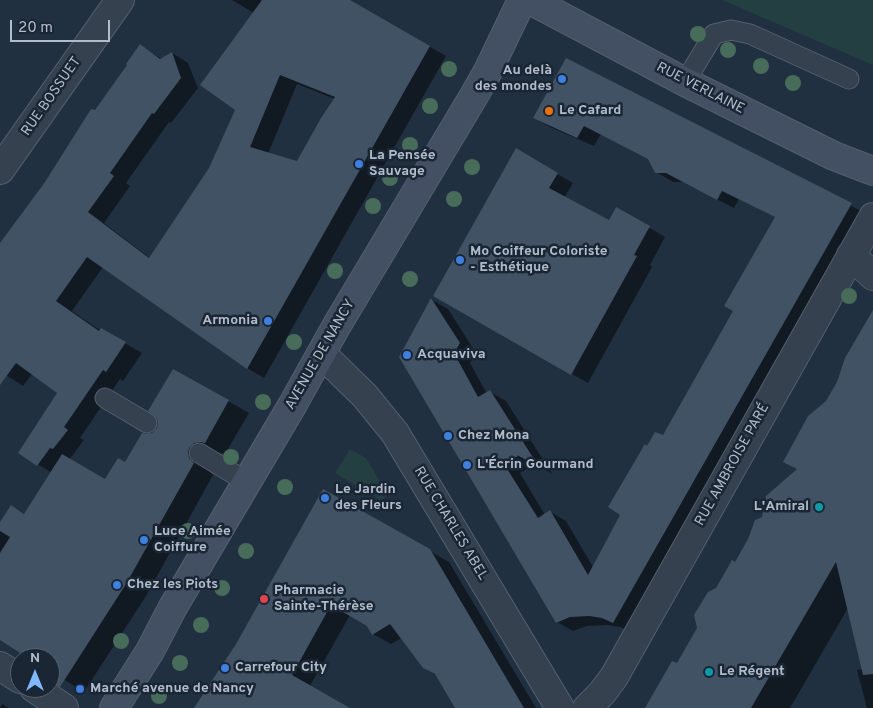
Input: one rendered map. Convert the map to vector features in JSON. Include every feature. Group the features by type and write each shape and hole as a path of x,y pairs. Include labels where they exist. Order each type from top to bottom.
{"main road":[{"name":"AVENUE DE NANCY","path":"114,708 150,651 173,607 475,94 522,0"},
{"name":"RUE VERLAINE","path":"530,0 685,82 834,156 873,171"}],"street":[{"name":"RUE BOSSUET","path":"0,170 120,0"},
{"name":"RUE AMBROISE PARÉ","path":"586,708 602,693 614,677 873,217"},
{"path":"851,255 873,276"},
{"name":"RUE CHARLES ABEL","path":"322,354 364,396 395,433 560,708"},
{"path":"49,698 64,708"}],"lane":[{"path":"685,82 714,34 731,30 750,34 849,79"},
{"path":"105,398 147,423"},
{"path":"199,453 247,482"}],"green space":[{"path":"722,0 873,0 873,65"},
{"path":"350,449 366,458 387,494 382,501 335,473"}],"building":[{"path":"262,0 350,0 430,46 247,369 87,257 56,301 99,331 101,328 126,342 106,372 103,370 64,427 68,430 53,449 50,448 37,466 18,453 57,393 16,363 0,385 0,243 45,182 91,109 95,110 140,44 160,59 172,52 181,78 154,114 152,113 110,173 114,176 88,212 149,258 209,168 235,110 200,85","holes":["280,75 335,97 297,161 250,147"]},
{"path":"566,58 852,203 613,623 602,618 589,616 570,617 556,623 399,357 431,298 460,343 454,353 478,397 490,390 539,467 517,455 504,464 538,518 550,510 588,575 620,515 608,507 645,444 647,446 655,432 663,435 733,311 724,306 775,217 722,191 717,200 666,173 655,173 648,159 584,126 577,138 533,118"},
{"path":"516,148 558,173 549,188 609,220 616,207 650,226 634,255 637,256 571,375 433,296"},
{"name":"L'Amiral","path":"873,310 873,674 863,675 836,562 751,708 645,708 672,661 677,663 697,628 694,615 708,592 716,588 732,560 735,562 748,539 755,520 762,517 766,496 797,469 783,462 808,416 826,401 837,382 845,358"},
{"path":"173,369 229,400 205,443 194,443 189,448 189,458 194,463 126,584 60,687 60,648 12,648 0,640 0,553 10,537 0,531 0,522 11,505 24,514 62,454 105,479 118,458 125,462 142,433 152,433 157,428 157,418 148,411"},
{"path":"323,489 430,549 524,708 455,708 435,674 423,668 390,624 372,635 367,626 331,605 292,675 350,708 194,708 236,644"}],"place":[{"name":"Au delà des mondes","path":"562,79"},
{"name":"Le Cafard","path":"549,111"},
{"name":"La Pensée Sauvage","path":"359,164"},
{"name":"Mo Coiffeur Coloriste - Esthétique","path":"460,260"},
{"name":"Armonia","path":"268,321"},
{"name":"Acquaviva","path":"407,355"},
{"name":"Chez Mona","path":"448,436"},
{"name":"L'Écrin Gourmand","path":"467,465"},
{"name":"Le Jardin des Fleurs","path":"325,498"},
{"name":"L'Amiral","path":"819,507"},
{"name":"Luce Aimée Coiffure","path":"144,540"},
{"name":"Chez les Piots","path":"117,585"},
{"name":"Pharmacie Sainte-Thérèse","path":"264,599"},
{"name":"Carrefour City","path":"225,668"},
{"name":"Le Régent","path":"709,672"},
{"name":"Marché avenue de Nancy","path":"80,689"}]}
